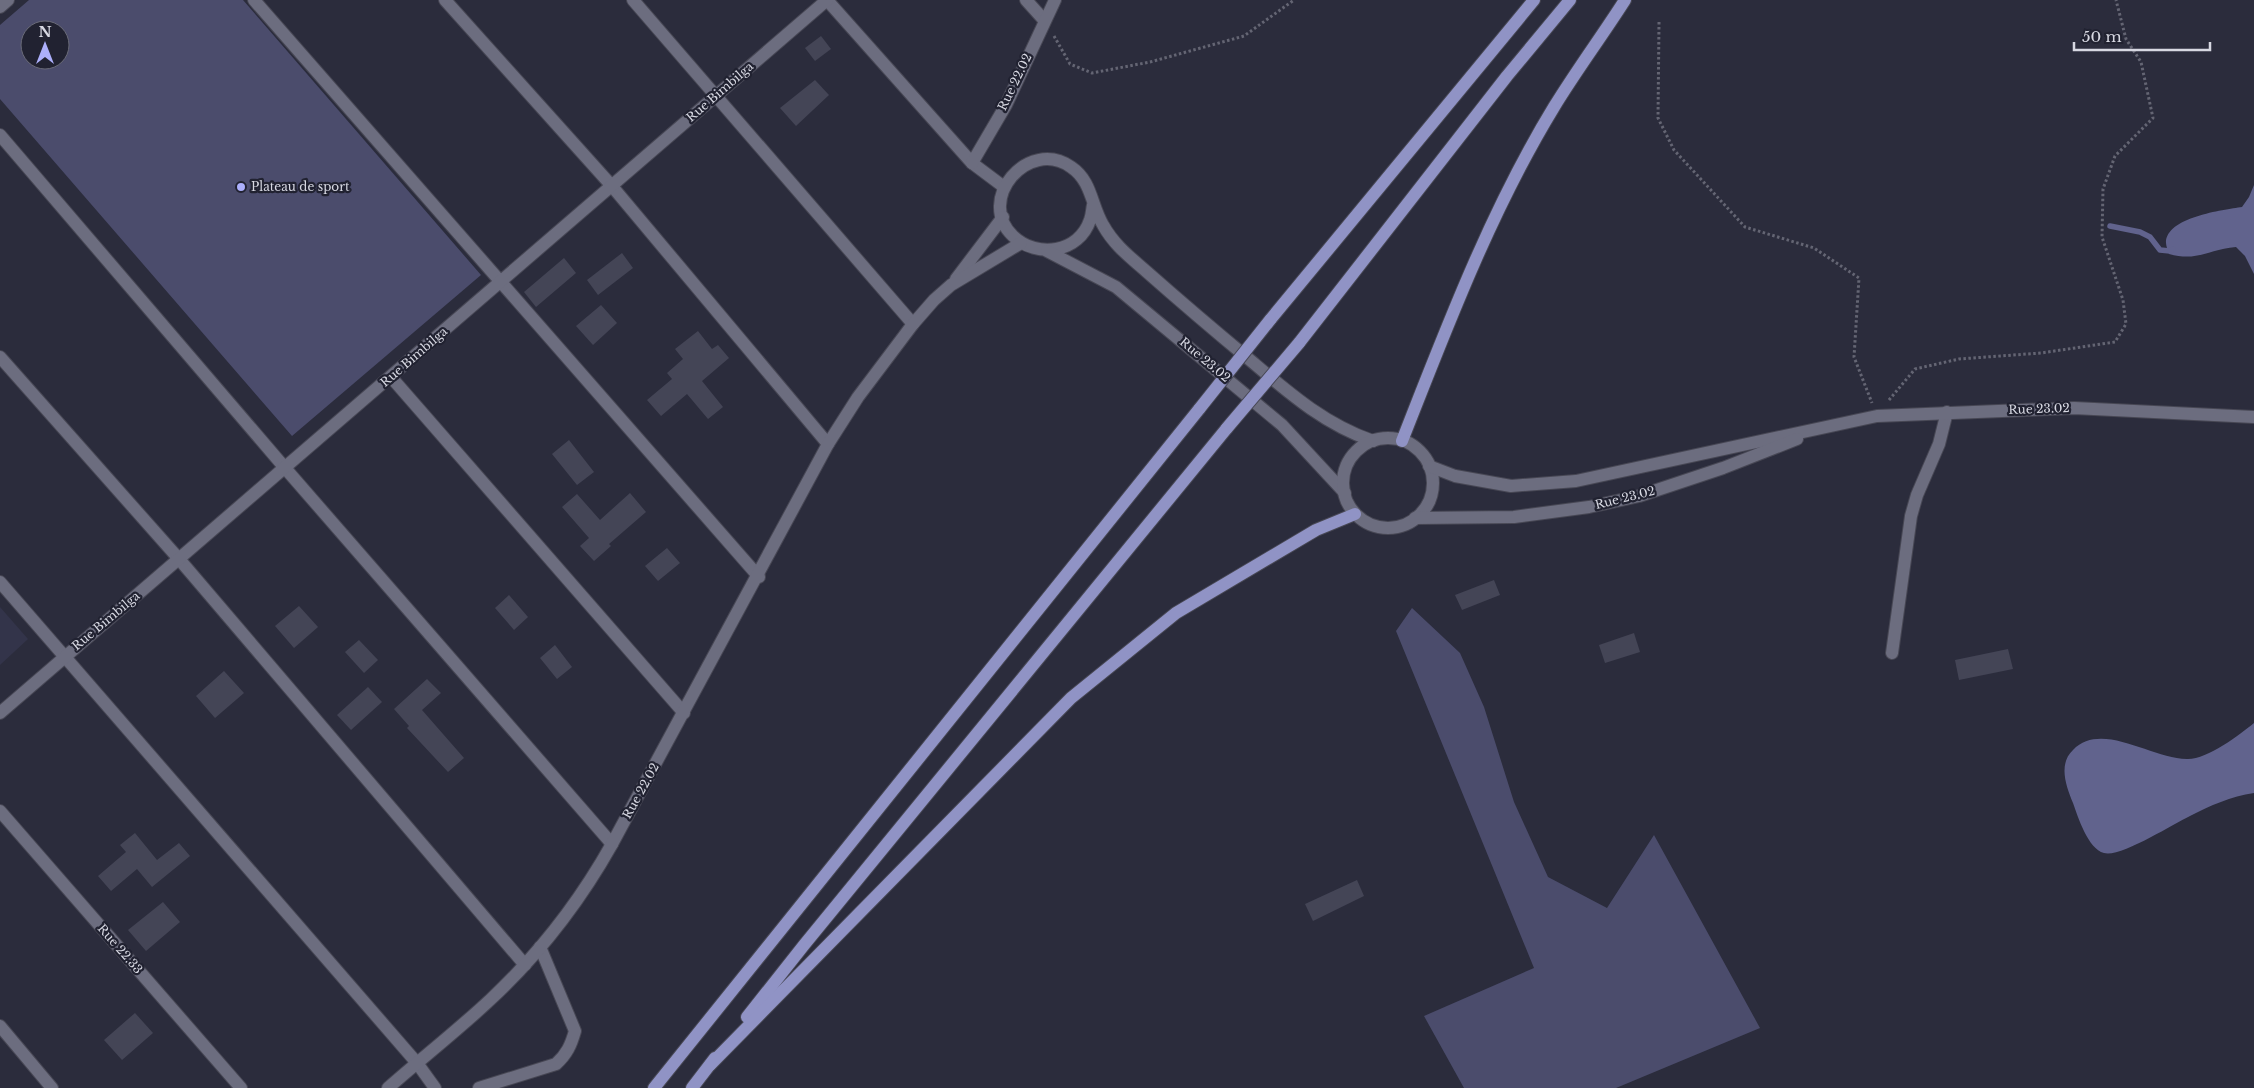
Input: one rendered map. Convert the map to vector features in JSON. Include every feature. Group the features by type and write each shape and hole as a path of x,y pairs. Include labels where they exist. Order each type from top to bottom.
{"main road":[{"path":"654,1088 1270,320 1534,0"},
{"path":"692,1088 810,937 1226,428 1299,343 1507,76 1570,0"},
{"path":"1402,441 1494,218 1554,108 1625,0"},
{"path":"710,1065 1071,698 1176,613 1316,530 1355,514"}],"street":[{"path":"0,7 8,0"},
{"path":"254,0 759,577"},
{"path":"445,0 611,185 828,444 858,397 913,324 934,300 951,285 1021,243 1011,234 1002,217 1001,199 1004,186 1013,174 1026,164 1040,160 1056,160 1070,166 1082,176 1090,190 1093,205 1114,244 1298,400 1348,432 1373,441 1388,438 1402,441"},
{"path":"633,0 913,324"},
{"path":"827,0 972,163 1004,186"},
{"name":"Rue Bimbilga","path":"0,713 827,0"},
{"path":"1026,0 1044,20"},
{"name":"Rue 22.02","path":"972,163 1006,105 1044,20 1055,0"},
{"path":"0,135 285,468 612,844"},
{"path":"1047,251 1060,249 1073,243 1083,233 1090,220 1093,205"},
{"path":"951,285 1002,217"},
{"name":"Rue 23.02","path":"1021,243 1034,249 1047,251 1116,287 1282,425 1345,493"},
{"path":"0,357 179,559 526,965"},
{"path":"391,376 684,713"},
{"name":"Rue 23.02","path":"1402,441 1415,448 1426,459 1429,466 1455,476 1512,486 1576,481 1758,440 1877,416 2074,408 2254,417"},
{"path":"1892,652 1911,516 1917,495 1939,444 1947,412"},
{"name":"Rue 23.02","path":"1373,441 1360,449 1349,460 1344,473 1347,502 1355,514 1367,523 1380,527 1395,527 1409,523 1415,518 1514,517 1589,507 1639,496 1723,468 1825,428"},
{"name":"Rue 22.02","path":"388,1088 491,1000 526,965 591,882 759,577 828,444"},
{"path":"1415,518 1429,502 1433,488 1432,473 1429,466"},
{"path":"0,582 66,655 417,1062 435,1088"},
{"name":"Rue 22.33","path":"0,811 241,1088"},
{"path":"479,1088 556,1064 571,1045 575,1031 540,947"},
{"path":"0,1026 52,1088"}],"path":[{"path":"1044,20 1070,64 1092,73 1150,62 1244,36 1294,0"},
{"path":"1877,416 1914,369 1959,359 2041,353 2115,342 2126,324 2123,300 2102,237 2103,189 2115,156 2153,118 2141,62 2126,39 2116,0"},
{"path":"1659,22 1658,118 1674,150 1745,227 1814,248 1859,278 1854,357 1877,416"}],"shaded area":[{"name":"Plateau de sport","path":"29,0 243,0 481,275 292,436 0,99 0,25"},
{"path":"2254,185 2254,274 2245,256 2236,247 2188,257 2169,254 2166,243 2168,234 2175,227 2197,216 2242,207"},
{"path":"0,607 28,639 0,665"},
{"path":"1412,608 1460,653 1484,707 1514,802 1548,877 1607,908 1654,835 1760,1028 1616,1088 1464,1088 1424,1016 1534,968 1396,631"},
{"path":"2254,723 2254,793 2237,796 2213,805 2134,846 2112,853 2104,853 2098,850 2088,839 2066,782 2066,762 2073,750 2085,742 2098,739 2113,740 2174,758 2196,758 2223,746"}],"building":[{"path":"821,36 831,49 815,61 805,48"},
{"path":"815,80 829,95 796,126 780,108"},
{"path":"622,253 633,268 598,295 587,280"},
{"path":"564,258 576,273 536,307 524,292"},
{"path":"601,305 617,323 593,345 576,326"},
{"path":"698,331 712,349 718,345 729,358 702,381 723,407 708,419 687,394 661,416 647,400 672,379 667,373 683,359 675,349"},
{"path":"569,440 594,472 577,485 552,454"},
{"path":"630,493 646,512 609,544 611,546 594,561 580,546 589,538 562,507 577,494 600,520"},
{"path":"667,548 680,563 658,581 645,566"},
{"path":"1494,580 1500,595 1462,610 1455,595"},
{"path":"509,595 528,617 514,630 495,608"},
{"path":"299,606 318,627 294,648 275,626"},
{"path":"1634,633 1640,652 1605,663 1599,645"},
{"path":"359,640 378,660 364,673 345,652"},
{"path":"555,645 572,667 557,679 540,658"},
{"path":"2008,649 2013,669 1959,680 1955,660"},
{"path":"224,671 244,693 215,718 196,696"},
{"path":"427,679 441,693 422,710 464,758 448,772 407,728 409,726 394,709"},
{"path":"368,687 382,702 351,730 337,715"},
{"path":"135,833 157,860 179,843 190,856 152,887 137,869 111,891 98,876 126,852 120,845"},
{"path":"1357,880 1364,896 1313,921 1305,904"},
{"path":"163,902 180,922 146,951 128,930"},
{"path":"135,1013 153,1033 122,1060 104,1040"}],"waterway":[{"path":"2110,226 2140,232 2150,237 2160,250 2170,251 2173,249"}],"place":[{"name":"Plateau de sport","path":"241,187"}]}
